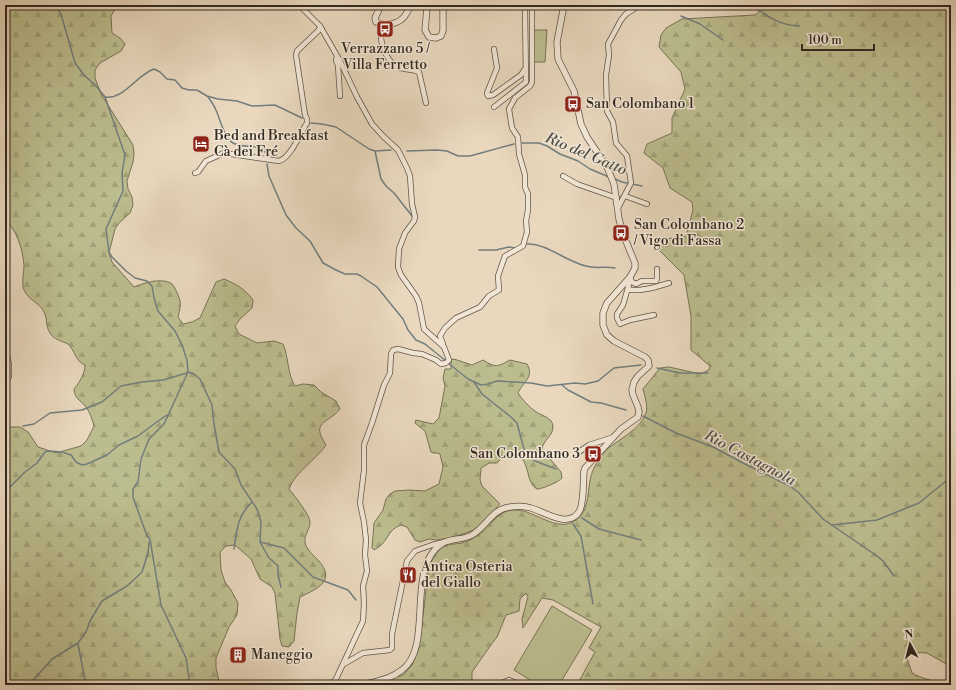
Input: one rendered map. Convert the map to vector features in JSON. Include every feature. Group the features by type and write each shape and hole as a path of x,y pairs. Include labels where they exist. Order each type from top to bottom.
{"street":[{"path":"299,5 320,26 372,124 398,150 407,168 410,176 412,204 415,217 414,222 405,233 399,249 398,267 401,275 420,302 424,328 444,347"},
{"path":"381,5 375,18 376,22 381,25 398,22 404,18 411,5"},
{"path":"426,5 426,30 429,37 436,38 441,36 443,31 443,5"},
{"path":"344,664 363,652 390,650 392,648 393,627 407,561 416,550 470,536 478,531 495,512 502,508 512,506 530,508 560,519 568,520 575,516 580,511 584,471 621,429 638,417 640,412 632,390 634,382 638,376 649,366 648,360 614,341 607,335 603,325 603,312 607,303 629,278 635,268 635,263 623,234 619,219 614,184 607,167 581,124 574,91 558,59 557,42 564,5"},
{"path":"618,208 631,183 626,156 616,143 612,122 607,111 606,75 609,56 608,44 621,20 626,14 640,5"},
{"path":"494,107 526,82 525,8 529,6"},
{"path":"330,685 336,679 344,664 363,621 363,586 367,568 364,555 366,540 360,503 364,470 364,445 384,385 390,373 391,354 393,350 398,349 422,354 436,360 441,364 444,364 449,360 440,334 456,318 480,307 489,296 499,290 498,276 505,256 523,246 527,232 528,194 525,187 525,175 519,154 518,137 512,128 509,108 515,98 530,86 532,82 529,6"},
{"path":"381,25 380,31 385,54 390,62 399,68 414,69 420,72 426,103"},
{"path":"194,173 198,172 206,161 224,153 279,161 283,160 292,150 308,119 306,115 296,55 297,51 319,30 320,26"},
{"path":"494,49 497,68 487,93 488,96 493,95 521,76 526,67"},
{"path":"337,56 336,61 338,65 340,96"},
{"path":"563,176 577,184 617,198"},
{"path":"625,196 647,204"},
{"path":"629,278 636,284 642,281 656,281 657,269"},
{"path":"629,278 623,306 617,314 620,324 630,320 654,315"},
{"path":"628,287 629,290 640,290 669,283"},
{"path":"5,347 9,366 9,376"},
{"path":"576,454 589,445 614,437"},
{"path":"363,685 393,676 404,669 413,656 417,639 424,570 433,552 444,542"},
{"path":"502,685 504,682 509,680 521,685"}],"green space":[{"path":"5,5 115,5 115,9 111,16 112,33 120,38 125,44 121,51 100,63 95,70 95,78 101,94 133,145 134,154 127,181 133,205 130,213 115,229 109,253 112,262 134,287 148,282 158,281 172,284 180,301 178,317 183,324 200,318 216,282 224,279 240,287 253,300 252,308 235,326 239,334 257,343 274,341 283,344 292,381 295,386 303,384 314,385 321,392 336,401 340,409 320,427 322,437 326,445 296,477 289,489 310,519 310,525 305,539 306,546 323,567 326,574 325,579 313,591 300,597 294,641 289,647 282,646 275,593 272,587 260,579 251,559 235,545 226,546 220,552 221,570 225,582 238,603 237,615 229,627 216,658 216,668 220,685 5,685 5,427 20,427 28,432 38,447 56,453 81,446 87,440 94,426 89,411 77,397 74,389 83,375 85,365 79,361 68,344 51,335 48,330 46,316 43,310 24,291 24,265 21,247 13,229 5,221"},
{"path":"756,5 951,5 951,665 948,665 927,653 905,652 912,673 944,685 577,685 595,652 589,648 601,627 553,600 542,598 523,628 522,619 528,597 526,593 520,599 519,611 506,615 497,637 472,672 472,685 372,685 403,675 412,665 419,648 429,566 441,548 472,539 483,531 499,515 510,510 524,511 559,524 573,522 579,518 586,505 591,475 601,456 606,450 629,434 643,419 647,407 643,389 660,368 669,367 700,374 709,370 710,366 691,350 691,316 684,275 659,250 665,239 686,236 693,210 692,202 670,188 663,168 644,153 647,144 672,133 672,118 685,89 681,72 659,47 661,35 666,28 682,19 755,15 759,12"},
{"path":"534,30 547,30 545,62 533,62"},
{"path":"454,359 472,365 483,360 496,366 510,360 527,364 530,373 518,393 531,408 551,421 553,430 544,443 542,449 561,472 562,478 550,485 537,489 531,483 522,458 518,455 503,457 497,463 489,463 481,468 480,480 482,486 500,504 483,523 474,530 451,538 436,540 429,539 420,542 415,540 407,527 401,525 396,527 382,544 374,550 372,548 374,523 383,510 386,499 390,494 395,491 425,491 439,484 443,467 440,454 431,452 425,431 415,423 416,420 433,424 439,418 445,386 443,378 445,369 451,369 451,360"},
{"path":"552,606 592,630 559,685 538,685 514,670"}],"waterway":[{"path":"55,5 61,14 75,63 105,97 125,155 122,173 123,191 106,229 109,252 126,271 135,278 147,281 152,286 158,311 175,331 187,360 188,372 164,424 149,439 141,459 138,482 133,489 133,497 147,536 150,539 161,605 186,658 190,685"},
{"path":"752,5 774,20 785,24 799,26"},
{"path":"681,16 700,24 723,40"},
{"name":"Rio del Gatto","path":"105,97 118,95 141,76 154,69 160,72 167,79 175,80 182,88 197,90 207,96 237,101 252,106 275,105 302,118"},
{"path":"208,97 214,106 225,133 230,141 238,145 257,147 264,151 268,156"},
{"name":"Rio del Gatto","path":"311,123 336,127 369,149 375,151 391,150"},
{"name":"Rio del Gatto","path":"522,143 539,143 547,146 560,154 578,161 590,169 609,177"},
{"name":"Rio del Gatto","path":"407,151 437,150 447,151 458,156 470,156 514,144"},
{"path":"375,151 381,179 412,216"},
{"path":"267,164 269,176 286,215 296,228 310,241 323,263 345,274 357,274 377,287 403,319 408,330 416,340 425,344 446,361"},
{"name":"Rio del Gatto","path":"615,179 642,186"},
{"path":"527,244 542,246 571,261 586,266 615,268"},
{"path":"479,250 496,250 509,247 515,248"},
{"path":"448,363 468,379 481,385 497,381 531,383 547,386 575,383 585,384 598,381 614,368 641,365"},
{"path":"657,368 680,373 708,373"},
{"path":"188,372 194,374 200,379 212,405 219,452 235,469 241,485 257,509 261,522 260,542 269,558 278,566 278,575 281,587"},
{"path":"23,426 34,424 50,413 82,410 102,402 121,386 163,380 187,373"},
{"path":"474,382 482,394 517,423 524,449 528,456 535,461 556,469"},
{"name":"Rio Castagnola","path":"562,385 568,390 591,402 601,403 626,410"},
{"path":"5,492 25,472 37,463 45,452 62,452 71,455 76,462 82,465 87,464 107,455 119,445 138,436 167,415"},
{"name":"Rio Castagnola","path":"643,416 676,433 713,447 790,486 798,492 823,519 883,561 894,576"},
{"path":"832,525 877,520 919,503 951,477"},
{"path":"234,549 238,524 243,513 252,502"},
{"path":"582,518 599,529 641,540"},
{"path":"573,524 581,536 593,604"},
{"path":"29,685 52,659 78,643 86,632 90,621 102,601 127,586 142,572 148,553 149,542"},
{"path":"260,542 284,548 313,577 348,590 356,600"},
{"path":"78,644 86,685"}],"place":[{"name":"Verrazzano 5 / Villa Ferretto","path":"385,29"},
{"name":"San Colombano 1","path":"573,104"},
{"name":"Bed and Breakfast Cà dei Fré","path":"201,144"},
{"name":"San Colombano 2 / Vigo di Fassa","path":"621,233"},
{"name":"San Colombano 3","path":"593,454"},
{"name":"Antica Osteria del Giallo","path":"408,575"},
{"name":"Maneggio","path":"238,655"}]}
